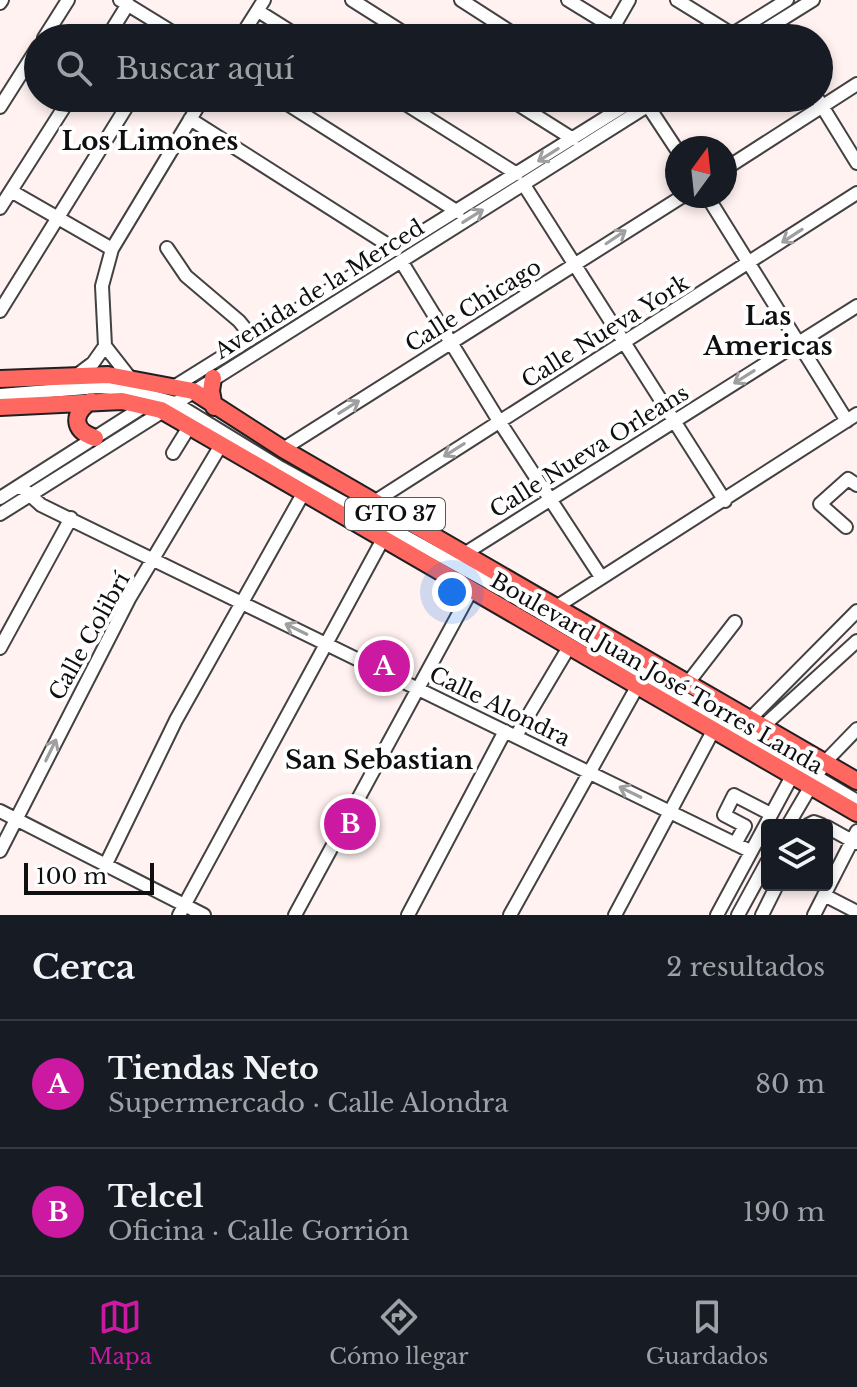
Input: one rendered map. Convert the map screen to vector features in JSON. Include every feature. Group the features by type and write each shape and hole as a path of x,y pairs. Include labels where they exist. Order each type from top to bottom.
{"main road":[{"name":"Boulevard Juan José Torres Landa","path":"0,379 75,376 130,378 163,400 189,427 304,492 345,501 366,513 383,539 637,687 740,733 818,774 857,813"},
{"path":"213,378 211,391 214,407"},
{"name":"Boulevard Juan José Torres Landa","path":"0,407 163,400 193,391 283,449 345,501 366,513 464,554 687,684 792,776 818,774 857,781"},
{"path":"91,401 78,413 76,424 79,430 95,438"},
{"path":"818,774 857,790"}],"street":[{"path":"53,24 68,0"},
{"path":"352,0 390,24"},
{"path":"461,0 498,24"},
{"path":"568,0 607,24"},
{"path":"615,24 629,0"},
{"path":"677,0 712,24"},
{"path":"748,24 787,0"},
{"path":"774,24 813,0"},
{"path":"114,24 124,2 158,24"},
{"path":"249,24 261,5 284,24"},
{"path":"0,107 24,69"},
{"path":"833,95 857,84"},
{"path":"0,208 61,112"},
{"path":"0,311 123,112"},
{"path":"130,378 105,346 102,286 112,249 194,112"},
{"path":"300,112 458,212"},
{"path":"417,112 520,179 725,501"},
{"path":"530,112 573,139"},
{"name":"Avenida de la Merced","path":"0,498 25,491 252,337 399,255 458,212 520,179 615,112"},
{"name":"Avenida de la Merced","path":"193,391 399,255 626,112"},
{"path":"649,112 667,136"},
{"path":"737,160 805,112"},
{"path":"825,112 857,163"},
{"path":"190,119 399,255 450,343 601,577"},
{"path":"11,191 112,249"},
{"name":"Calle Nueva York","path":"366,513 499,421 857,193"},
{"name":"Calle Chicago","path":"283,449 665,207"},
{"path":"556,607 852,418 798,343 714,208"},
{"path":"167,248 186,276 239,321 252,337"},
{"name":"Calle Nueva Orleans","path":"464,554 857,306"},
{"path":"75,376 93,363 105,346"},
{"path":"0,395 98,387 163,400 345,501"},
{"name":"Avenida de la Merced","path":"0,514 95,438 163,400"},
{"path":"173,453 189,427"},
{"name":"Calle Colibrí","path":"0,851 77,697 221,445"},
{"path":"846,527 820,504 848,479 857,485"},
{"name":"Calle Alondra","path":"25,491 71,518 324,644 750,851"},
{"path":"105,866 176,720 304,492"},
{"path":"366,513 740,733"},
{"path":"0,648 71,518"},
{"path":"182,910 383,539"},
{"path":"295,915 471,591"},
{"path":"615,915 670,812 740,733 857,611"},
{"path":"687,684 735,622"},
{"path":"740,733 790,704 857,641"},
{"path":"408,915 511,734 569,647"},
{"path":"510,915 637,687"},
{"path":"778,693 790,704"},
{"path":"792,819 818,774 857,729"},
{"path":"818,774 857,801"},
{"path":"717,915 792,776"},
{"path":"735,844 745,826 724,815 734,795 771,814"},
{"path":"0,811 182,910 204,915"},
{"path":"814,915 855,838 833,830"},
{"path":"738,915 761,873"},
{"path":"762,915 774,891"},
{"path":"824,895 857,912"}],"place":[{"name":"Tiendas Neto","path":"384,666"},
{"name":"Telcel","path":"350,824"}],"district":[{"name":"Los Limones","path":"150,141"},
{"name":"Las Americas","path":"768,331"},
{"name":"San Sebastian","path":"379,760"}]}
